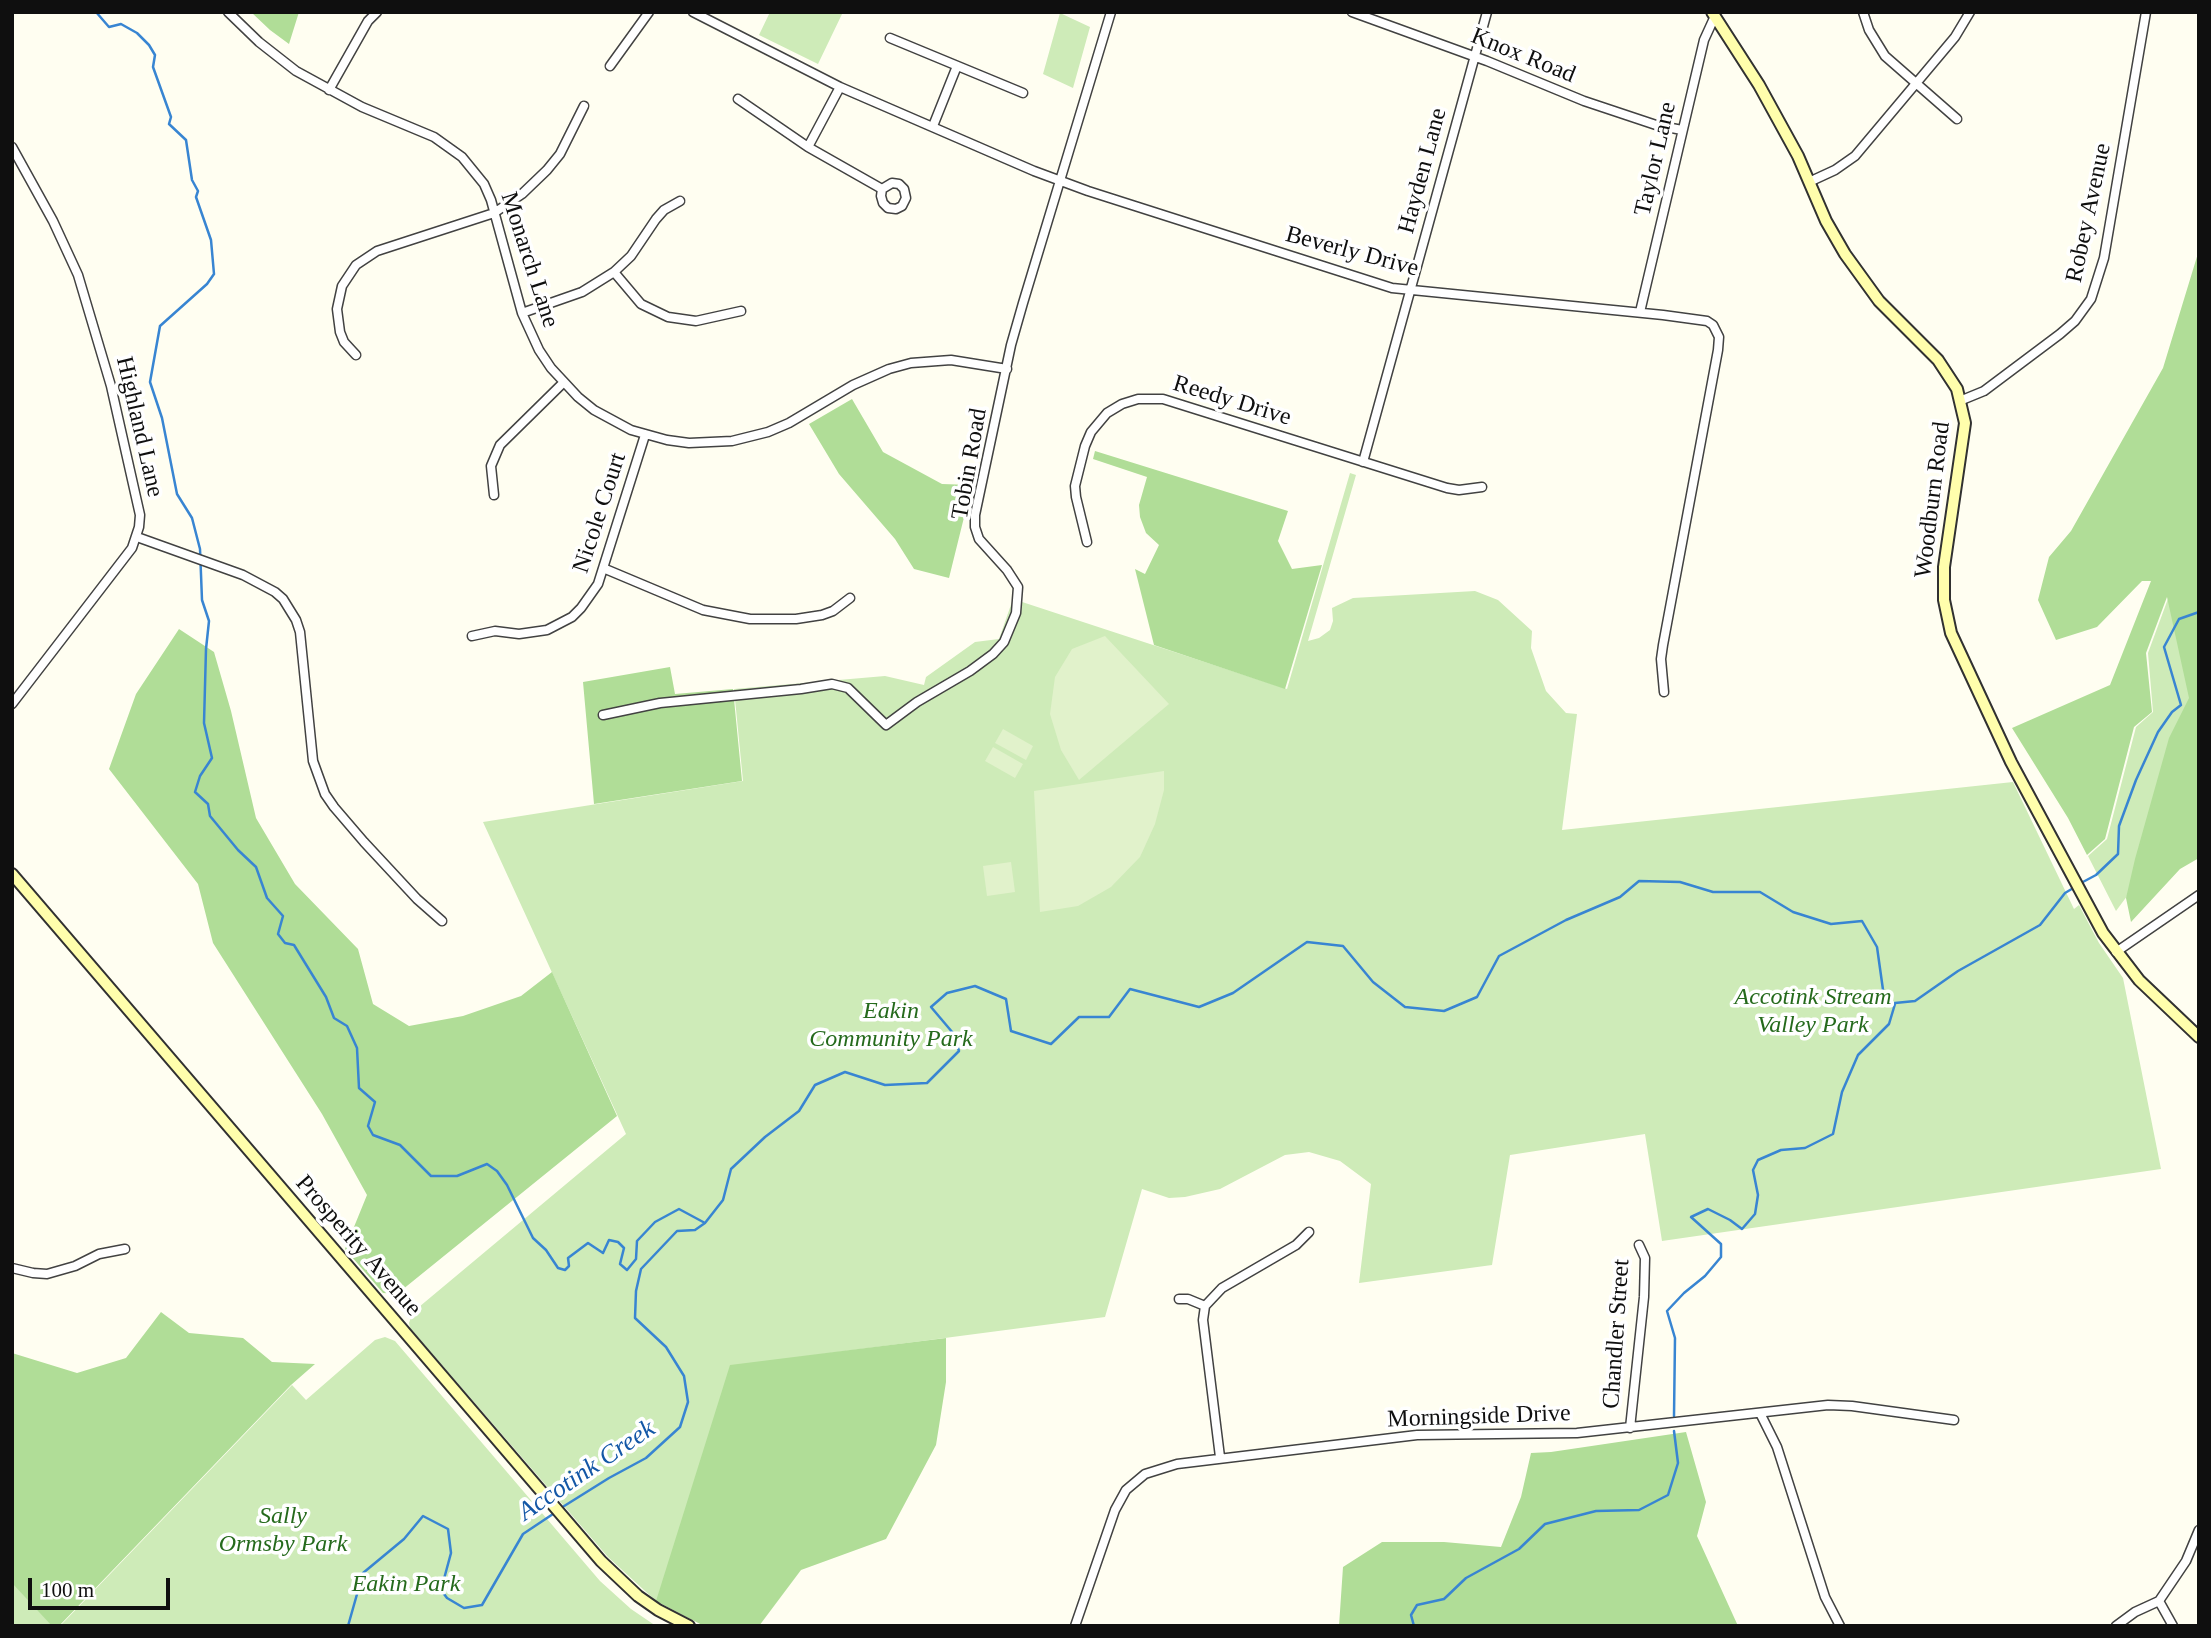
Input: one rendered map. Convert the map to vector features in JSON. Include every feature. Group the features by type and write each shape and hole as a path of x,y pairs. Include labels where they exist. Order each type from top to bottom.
{"street":[{"name":"Monarch Lane","path":"228,12 271,52 329,90 434,137 449,146 474,170 484,184 522,313 539,350 563,383 594,410 612,421 646,435 689,443 710,443 750,437 789,423 874,374 911,363 951,360 1007,369"},
{"path":"329,90 368,21 377,12"},
{"path":"610,66 649,12"},
{"name":"Beverly Drive","path":"693,12 840,87 1060,180 1392,288 1640,312 1707,321 1717,330"},
{"name":"Tobin Road","path":"603,715 660,704 832,684 848,688 886,726 917,702 970,671 1004,642 1016,613 1018,587 1007,570 979,539 975,515 1023,303 1111,12"},
{"name":"Knox Road","path":"1352,12 1584,101 1656,125 1682,130"},
{"name":"Hayden Lane","path":"1363,462 1487,12"},
{"path":"1863,12 1880,50 1957,119"},
{"path":"1809,182 1835,170 1855,156 1955,37 1970,12"},
{"name":"Robey Avenue","path":"1962,400 1984,391 2060,334 2075,321 2091,299 2104,258 2146,12"},
{"name":"Woodburn Road","path":"1713,14 1759,85 1845,254 1879,301 1938,360 1957,389 1962,400 1965,423 1964,443 1944,567 1946,616 1958,651 2005,750 2086,903 2116,952 2139,980 2199,1037"},
{"name":"Taylor Lane","path":"1640,312 1704,40 1713,14"},
{"path":"890,38 1023,93"},
{"path":"933,126 957,66"},
{"path":"808,146 840,87"},
{"path":"738,99 808,146 883,189"},
{"path":"356,355 344,342 337,309 342,286 356,265 377,251 494,213 522,194 547,170 566,143 584,106"},
{"name":"Highland Lane","path":"12,147 69,253 89,307 111,386 139,509 137,537"},
{"path":"522,313 582,292 614,272 631,256 656,219 680,201"},
{"path":"614,272 641,303 668,317 696,321 741,311"},
{"path":"1664,692 1661,659 1663,645 1714,375 1719,337 1717,330 1725,325"},
{"path":"494,495 491,466 500,444 563,383"},
{"name":"Reedy Drive","path":"1087,542 1075,486 1085,446 1091,432 1107,413 1138,399 1163,399 1447,488 1459,490 1482,487"},
{"name":"Nicole Court","path":"472,636 495,631 532,634 560,625 572,617 591,596 603,568 646,435"},
{"path":"12,704 126,557 137,537 205,560 258,582 275,592 291,609 300,632 313,761 326,794 364,842 417,899 442,921"},
{"path":"603,568 703,610 750,619 784,620 822,615 833,611 850,598"},
{"name":"Prosperity Avenue","path":"12,874 608,1568 638,1596 689,1626"},
{"path":"2116,952 2199,895"},
{"path":"1220,1457 1203,1320 1205,1306 1222,1288 1296,1244 1309,1232"},
{"name":"Chandler Street","path":"1630,1428 1644,1297 1645,1258 1639,1245"},
{"path":"12,1268 47,1274 75,1266 99,1254 125,1249"},
{"path":"1179,1299 1192,1300 1205,1306"},
{"name":"Morningside Drive","path":"1075,1626 1115,1510 1126,1490 1155,1469 1220,1457 1417,1435 1538,1435 1630,1428 1817,1406 1852,1406 1954,1420"},
{"path":"1760,1413 1777,1447 1825,1597 1840,1626"},
{"path":"2116,1626 2135,1612 2159,1601 2186,1561 2199,1530"},
{"path":"2159,1601 2173,1626"}],"green space":[{"path":"251,12 299,12 289,44 270,30"},
{"path":"770,12 843,12 818,64 759,35"},
{"path":"1060,13 1090,27 1073,88 1043,74"},
{"path":"2199,250 2199,858 2180,869 2131,922 2126,898 2135,859 2169,738 2189,698 2167,597 2146,653 2152,712 2134,727 2105,839 2087,855 2068,818 2012,728 2110,685 2151,581 2142,581 2097,627 2056,640 2038,600 2049,557 2071,531 2163,368"},
{"path":"852,399 883,452 942,484 972,485 949,578 914,569 895,539 839,474 809,424"},
{"path":"1095,451 1288,511 1278,541 1292,569 1322,565 1285,689 1154,645 1135,569 1145,574 1159,545 1146,533 1140,517 1139,505 1147,477 1093,459"},
{"path":"1350,473 1356,475 1308,641 1319,638 1330,630 1333,621 1332,608 1353,598 1475,591 1498,600 1532,631 1531,648 1546,691 1566,713 1577,714 1562,830 2013,782 2074,909 2079,905 2099,943 2123,978 2161,1169 1662,1241 1645,1134 1510,1155 1492,1265 1359,1283 1371,1184 1340,1161 1309,1152 1285,1155 1220,1189 1185,1197 1169,1198 1142,1189 1105,1317 731,1366 657,1602 608,1557 410,1328 413,1312 626,1134 483,822 743,781 734,689 885,676 924,685 926,677 975,642 999,639 1013,599 1287,689"},
{"path":"2169,596 2199,740 2199,799 2116,911 2088,856 2107,839 2136,727 2153,712 2148,653"},
{"path":"179,629 214,652 256,818 295,884 358,949 373,1004 409,1026 463,1016 521,996 552,972 617,1116 397,1294 383,1293 345,1249 367,1195 322,1114 213,943 198,884 109,769 136,694"},
{"path":"1105,636 1169,704 1079,780 1061,750 1050,714 1055,677 1072,649"},
{"path":"670,667 675,694 733,689 742,781 594,804 583,682"},
{"path":"1003,729 1033,746 1026,760 995,743"},
{"path":"993,747 1023,764 1015,778 985,761"},
{"path":"1164,771 1164,790 1155,824 1140,857 1111,887 1078,906 1040,912 1034,791"},
{"path":"1011,862 1015,892 987,896 983,866"},
{"path":"161,1312 189,1333 243,1338 272,1362 315,1364 291,1385 59,1626 52,1626 12,1583 12,1353 77,1373 126,1358"},
{"path":"385,1337 395,1341 600,1581 631,1609 656,1626 60,1626 292,1385 306,1400 375,1340"},
{"path":"946,1338 946,1382 936,1445 886,1539 801,1570 759,1626 704,1626 656,1601 730,1365"},
{"path":"1686,1432 1706,1502 1697,1536 1738,1626 1339,1626 1343,1567 1382,1542 1444,1542 1501,1547 1521,1497 1531,1453"},
{"path":"12,1582 53,1626 12,1626"}],"waterway":[{"path":"96,12 109,27 121,24 137,33 155,55 153,67 171,117 169,124 186,140 192,180 198,191 196,197 211,240 214,274 207,284 160,326 150,382 162,418 177,494 192,518 200,549 202,600 209,621 204,723 212,758 200,776 195,792 208,804 210,816 256,867 267,898 283,916 278,934 285,943 294,945 326,997 334,1018 347,1026 357,1048 359,1088 375,1102 368,1126 373,1135 400,1145 431,1176 457,1176 487,1164 497,1171 507,1185 533,1238 546,1250 558,1268 565,1270 569,1266 568,1258 588,1243 603,1253 609,1240 618,1242 624,1248 620,1264 627,1270 636,1259 637,1241 655,1222 679,1209 705,1223"},
{"name":"Accotink Creek","path":"2081,883 2096,875 2118,854 2119,826 2136,780 2158,732 2172,712 2181,705 2164,647 2179,619 2199,612"},
{"name":"Accotink Creek","path":"561,1508 646,1458 680,1427 688,1402 684,1376 666,1347 635,1318 636,1291 641,1269 677,1231 695,1230 705,1223 723,1200 731,1169 765,1137 799,1111 815,1085 845,1072 885,1085 927,1083 959,1051 953,1033 931,1007 947,993 975,986 1006,999 1011,1031 1051,1044 1079,1017 1109,1017 1130,989 1199,1007 1233,993 1307,942 1343,946 1373,982 1405,1007 1444,1011 1477,997 1499,956 1566,920 1620,897 1639,881 1680,882 1713,892 1760,892 1793,912 1831,924 1862,921 1877,947 1885,1004 1915,1001 1958,971 2040,925 2065,893 2075,887"},
{"path":"1674,1416 1675,1338 1667,1311 1705,1276 1721,1257 1721,1244 1691,1217 1708,1209 1742,1229 1755,1214 1758,1195 1753,1170 1758,1160 1781,1150 1805,1148 1833,1134 1842,1092 1858,1055 1889,1024 1895,1004"},
{"path":"1414,1626 1411,1615 1417,1605 1444,1599 1466,1578 1519,1549 1545,1524 1596,1511 1639,1510 1668,1495 1678,1463 1674,1431"},
{"name":"Accotink Creek","path":"348,1626 363,1573 404,1539 423,1516 448,1529 451,1553 441,1590 447,1598 464,1608 482,1605 523,1534 556,1512"}],"park label":[{"name":"Accotink Stream Valley Park","path":"1813,1012"},
{"name":"Eakin Community Park","path":"891,1026"},
{"name":"Sally Ormsby Park","path":"283,1531"},
{"name":"Eakin Park","path":"406,1585"}]}
